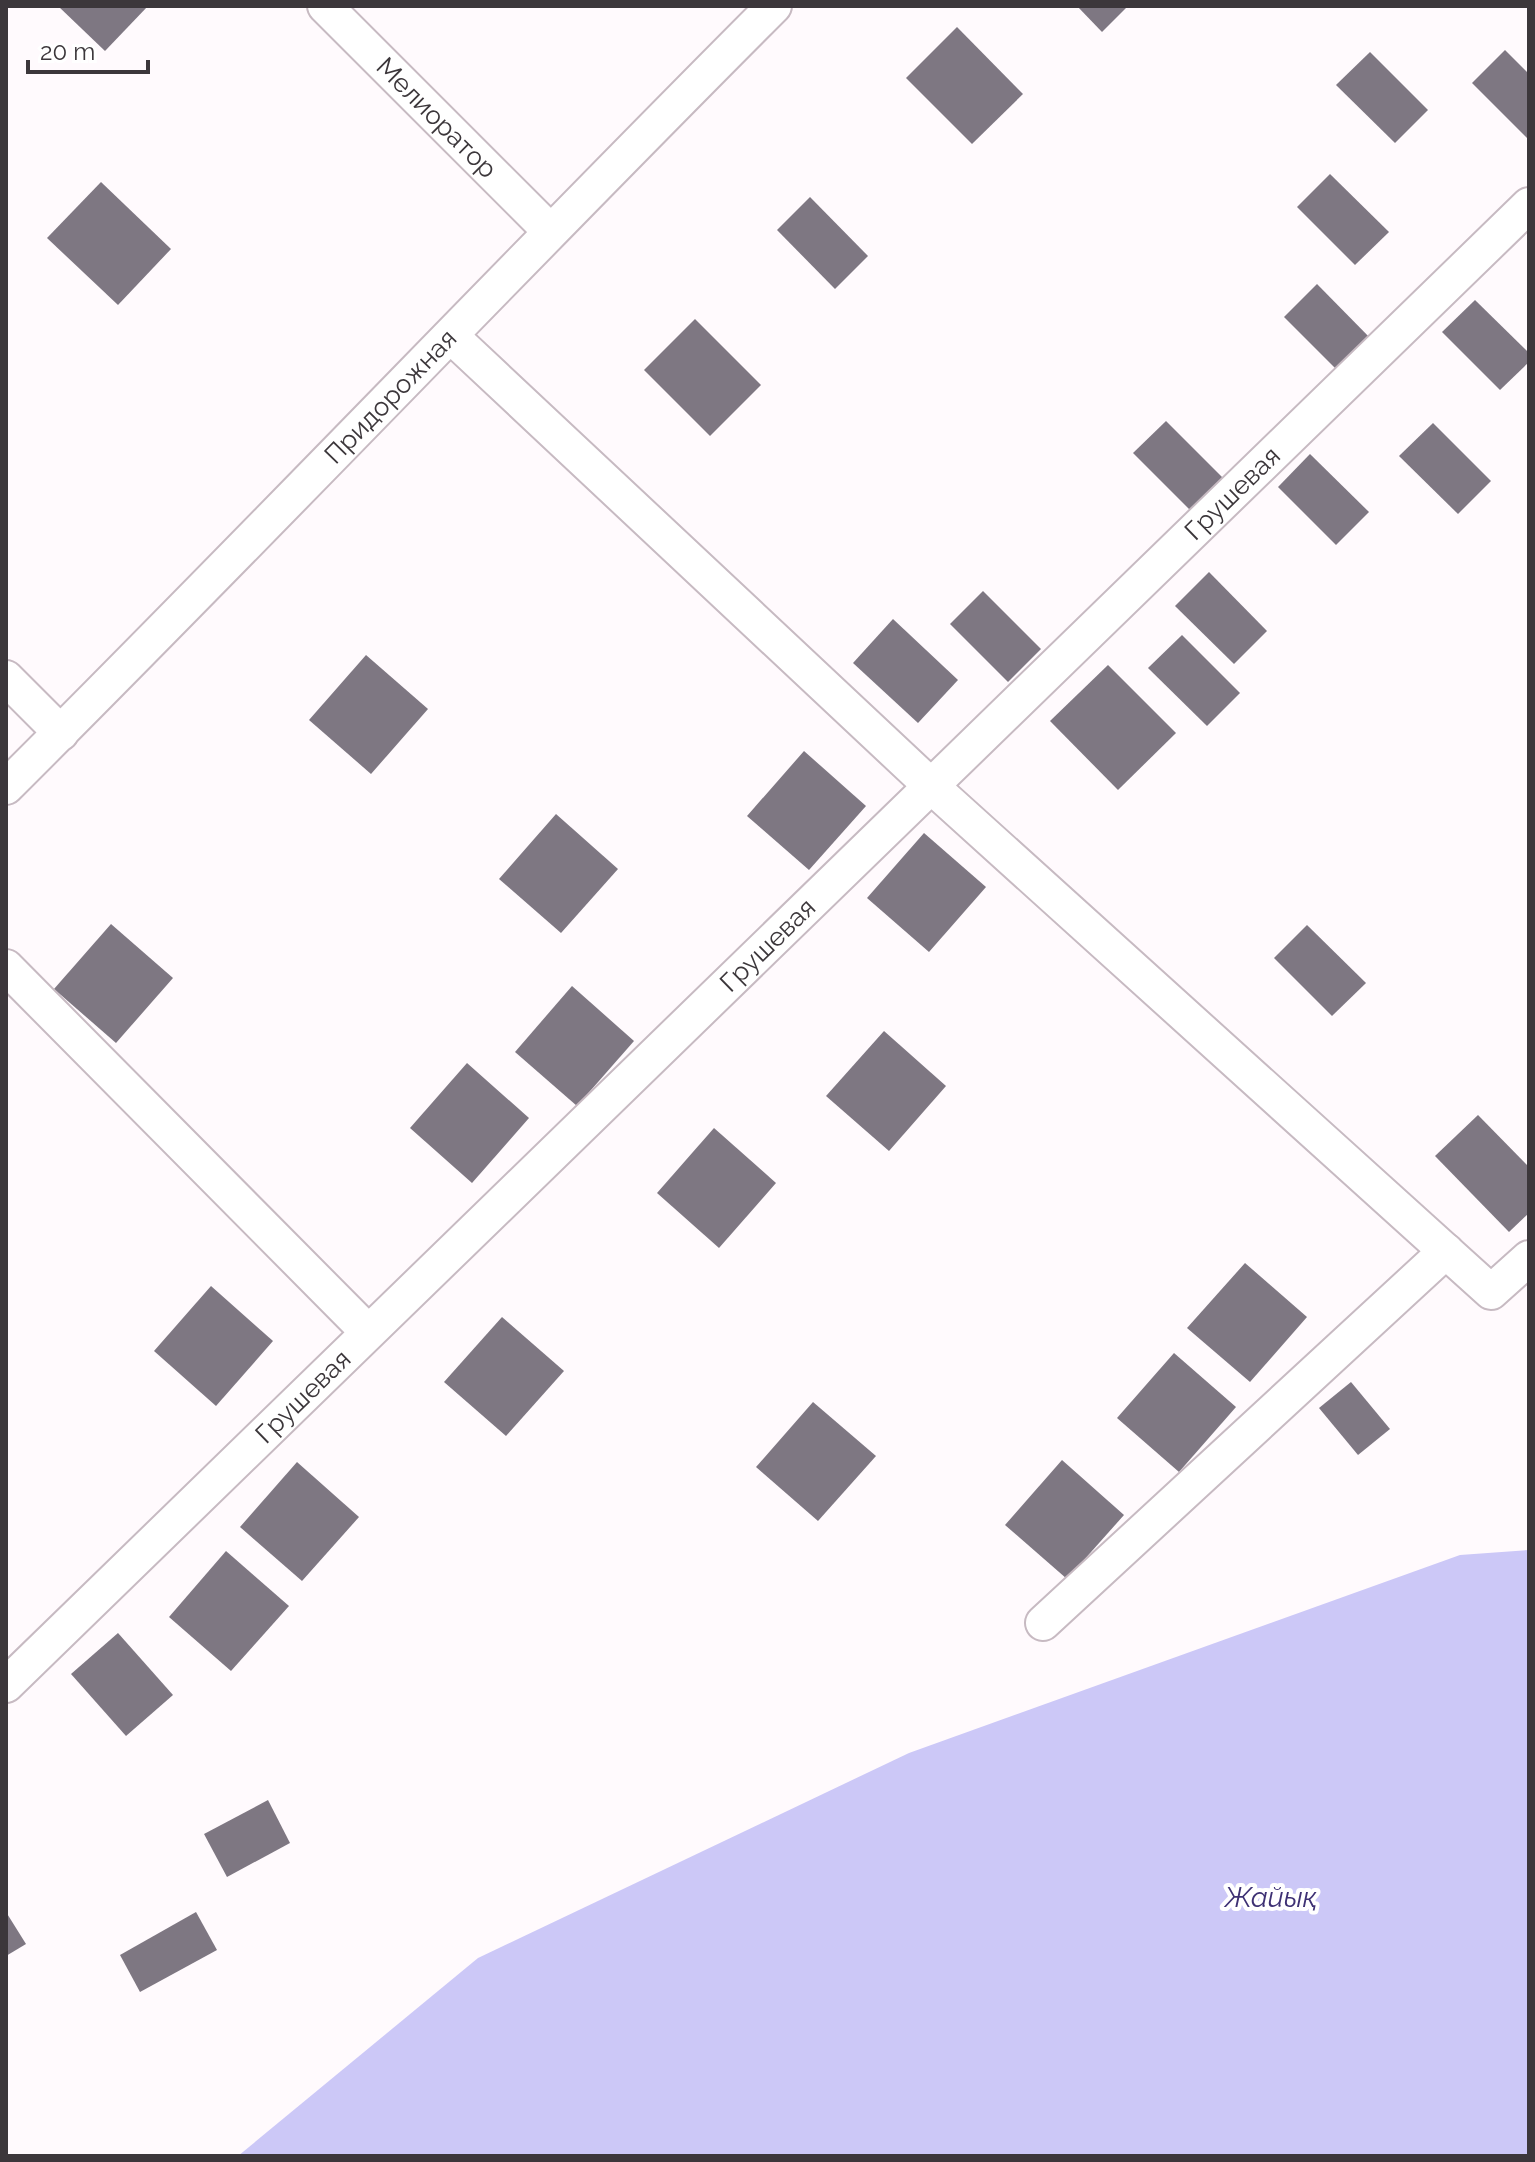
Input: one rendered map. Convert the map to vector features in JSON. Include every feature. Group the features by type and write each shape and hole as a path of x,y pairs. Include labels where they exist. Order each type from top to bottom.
{"street":[{"name":"Мелиоратор","path":"325,6 550,231"},
{"name":"Придорожная","path":"6,787 774,6"},
{"name":"Грушевая","path":"6,1685 1529,205"},
{"path":"451,336 930,785 1491,1292 1529,1258"},
{"path":"6,678 61,733"},
{"path":"6,967 368,1332"},
{"path":"1043,1623 1446,1251"}],"water":[{"name":"Жайық","path":"1529,1550 1529,2156 238,2156 478,1958 909,1753 1460,1555"}],"building":[{"path":"58,6 148,6 105,51"},
{"path":"1077,6 1128,6 1102,32"},
{"path":"957,27 1023,94 972,144 906,78"},
{"path":"1505,50 1529,74 1529,140 1472,83"},
{"path":"1370,52 1428,110 1395,143 1336,85"},
{"path":"1330,174 1389,232 1355,265 1297,207"},
{"path":"101,182 171,249 118,305 47,238"},
{"path":"810,197 868,256 835,289 777,230"},
{"path":"1317,284 1375,343 1342,375 1284,317"},
{"path":"1475,300 1529,353 1529,362 1500,390 1442,332"},
{"path":"695,319 761,385 710,436 644,370"},
{"path":"1166,421 1224,479 1191,511 1133,453"},
{"path":"1433,423 1491,481 1458,514 1399,456"},
{"path":"1310,454 1369,512 1336,545 1278,487"},
{"path":"1209,572 1267,631 1234,664 1175,606"},
{"path":"983,591 1041,649 1008,682 950,624"},
{"path":"893,619 958,680 918,723 853,663"},
{"path":"1182,635 1240,693 1207,726 1148,668"},
{"path":"366,655 428,709 371,774 309,720"},
{"path":"1108,665 1176,733 1118,790 1050,721"},
{"path":"804,751 866,806 809,870 747,816"},
{"path":"556,814 618,869 561,933 499,879"},
{"path":"924,833 986,887 929,952 867,898"},
{"path":"111,924 173,978 116,1043 54,989"},
{"path":"1307,925 1366,983 1332,1016 1274,958"},
{"path":"572,986 634,1041 577,1106 515,1052"},
{"path":"884,1031 946,1086 889,1151 826,1096"},
{"path":"467,1063 529,1118 472,1183 410,1128"},
{"path":"1478,1115 1529,1167 1529,1213 1509,1232 1435,1156"},
{"path":"714,1128 776,1183 719,1248 657,1193"},
{"path":"1245,1263 1307,1317 1250,1382 1187,1328"},
{"path":"211,1286 273,1341 216,1406 154,1351"},
{"path":"502,1317 564,1371 506,1436 444,1382"},
{"path":"1174,1353 1236,1407 1179,1472 1117,1418"},
{"path":"1351,1382 1390,1429 1358,1455 1319,1408"},
{"path":"813,1402 876,1456 818,1521 756,1467"},
{"path":"1062,1460 1124,1515 1067,1579 1005,1525"},
{"path":"297,1462 359,1517 302,1581 240,1527"},
{"path":"226,1551 289,1606 231,1671 169,1617"},
{"path":"118,1633 173,1695 126,1736 71,1674"},
{"path":"268,1800 290,1843 227,1877 204,1834"},
{"path":"6,1912 26,1944 6,1956"},
{"path":"196,1912 217,1950 140,1992 120,1955"}]}
